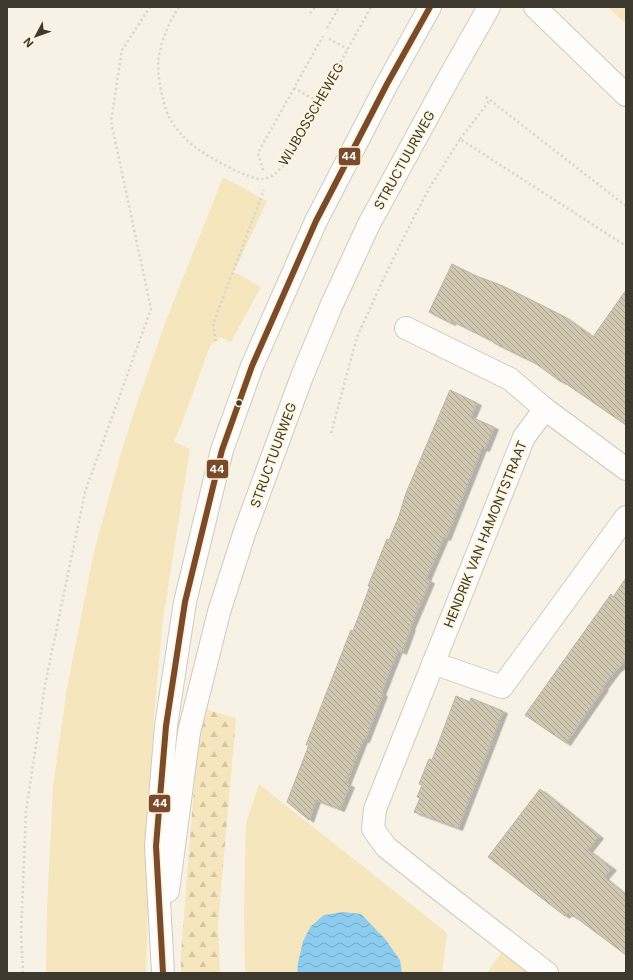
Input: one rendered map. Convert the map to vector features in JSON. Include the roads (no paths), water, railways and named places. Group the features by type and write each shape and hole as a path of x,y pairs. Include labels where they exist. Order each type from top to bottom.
{"main road":[{"name":"STRUCTUURWEG","path":"163,973 156,846 166,726 185,602 222,450 252,366 316,221 387,84 430,7"},
{"name":"STRUCTUURWEG","path":"162,940 189,732 219,612 245,531 304,372 332,304 369,224 489,7"},
{"path":"535,7 626,95"},
{"path":"406,328 510,379 544,409 626,469"},
{"name":"HENDRIK VAN HAMONTSTRAAT","path":"544,409 524,437 375,809 373,829 386,847 547,973"},
{"path":"433,663 502,687 626,517"}],"water":[{"path":"343,912 361,914 386,940 400,960 402,973 297,973 303,941 311,926 324,915"}]}
